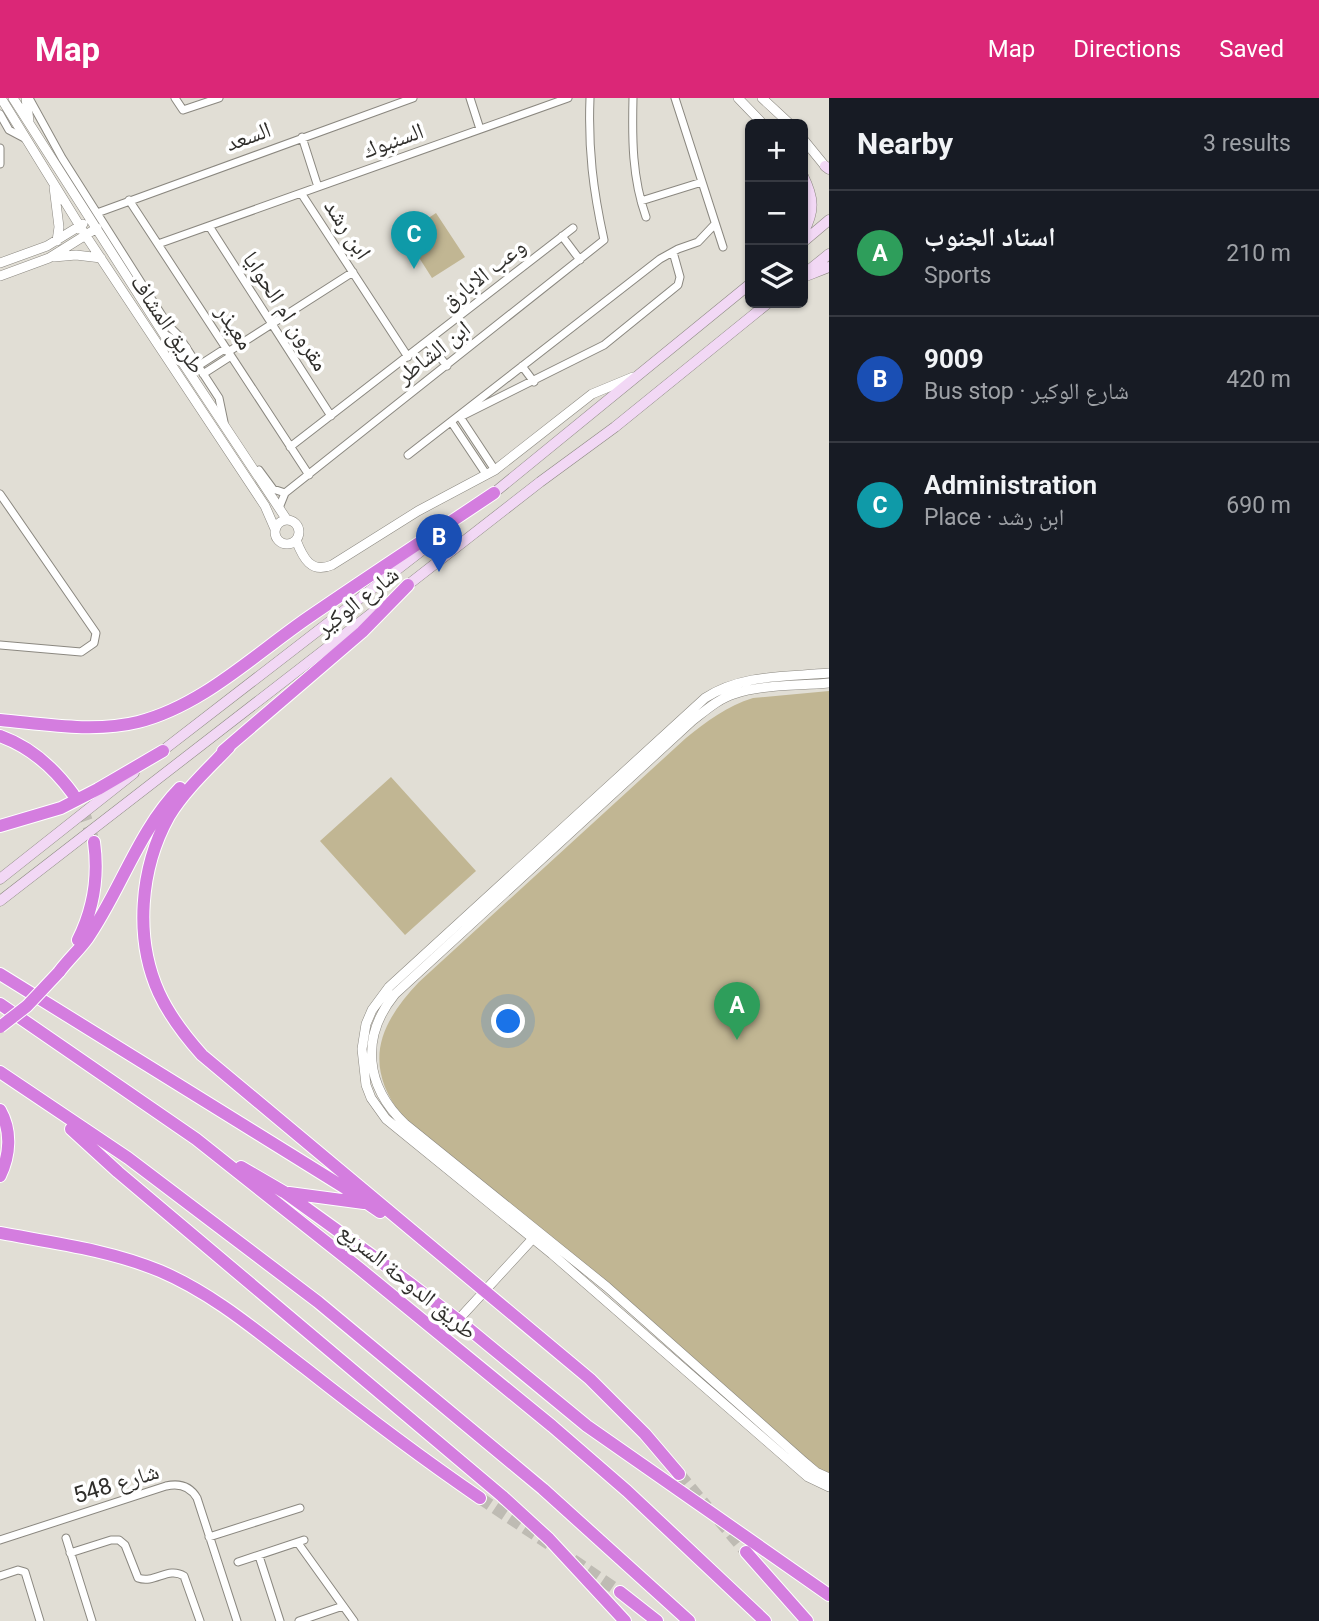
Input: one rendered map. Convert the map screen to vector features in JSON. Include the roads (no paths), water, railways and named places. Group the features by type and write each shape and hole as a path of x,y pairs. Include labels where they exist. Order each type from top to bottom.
{"highway":[{"path":"0,720 95,727 137,722 162,714 199,695 309,617 494,493"},
{"path":"0,1027 27,1006 88,938 157,816 191,777 362,632 408,585"},
{"path":"0,736 42,760 63,779 73,794"},
{"path":"229,747 179,801 162,832 153,856 144,897 146,948 158,991 182,1032 202,1055 590,1379 645,1434 679,1474"},
{"path":"0,826 61,808 163,751"},
{"path":"63,967 85,925 94,898 94,842"},
{"path":"0,974 368,1204 441,1254"},
{"name":"طريق الدوحة السريع","path":"0,1004 196,1139 360,1269 552,1426 765,1621"},
{"path":"0,1072 128,1158 318,1302 543,1489 689,1621"},
{"path":"40,1100 128,1180 512,1505 549,1539 625,1621"},
{"path":"0,1110 9,1143 0,1176"},
{"path":"196,1139 284,1192 458,1320 587,1426 829,1595"},
{"path":"284,1192 368,1204"},
{"path":"3,1234 126,1259 160,1271 189,1286 220,1304 424,1459 480,1498"},
{"path":"746,1552 807,1621"},
{"path":"620,1592 657,1621"}],"main road":[{"path":"808,187 813,206 808,224"},
{"path":"808,238 829,220"},
{"path":"808,273 829,254"},
{"path":"808,275 829,267"},
{"name":"شارع الوكير","path":"0,879 494,493 745,289"},
{"name":"شارع الوكير","path":"0,901 540,482 615,427 762,308"}],"street":[{"name":"طريق المشاف","path":"1,98 86,236 265,506 275,529"},
{"name":"طريق المشاف","path":"13,98 219,398 224,426"},
{"name":"طريق المشاف","path":"27,98 93,216 97,229 288,520"},
{"path":"27,98 29,123"},
{"path":"176,98 183,110 219,98"},
{"name":"السعد","path":"93,216 129,200 413,98"},
{"path":"470,98 480,129"},
{"name":"السنبوك","path":"158,244 568,98"},
{"name":"ابن الشاطر","path":"278,508 285,493 604,240 590,172 590,98"},
{"path":"633,98 634,156 646,217"},
{"path":"738,98 758,119"},
{"path":"762,98 785,119"},
{"path":"675,99 723,247"},
{"name":"طريق المشاف","path":"0,114 9,130 28,140"},
{"path":"302,137 318,187"},
{"path":"808,145 827,167"},
{"path":"0,148 0,164"},
{"path":"641,201 702,182"},
{"path":"53,183 57,241"},
{"name":"ابن رشد","path":"302,193 408,356"},
{"name":"معيذر","path":"129,200 309,475"},
{"path":"2,261 57,241 93,216"},
{"path":"408,456 673,252 698,242 715,224"},
{"name":"مقرون ام الحوايا","path":"209,226 331,416"},
{"name":"وعب الابارق","path":"290,447 573,228"},
{"path":"0,282 3,275 49,258 97,229"},
{"path":"562,236 580,260"},
{"path":"460,417 604,345 678,285 680,276 673,252"},
{"path":"49,258 102,258"},
{"path":"198,366 228,352 353,272"},
{"path":"165,335 186,348"},
{"path":"427,341 447,366"},
{"path":"203,374 228,352"},
{"path":"522,366 534,382"},
{"path":"296,540 281,543 275,529 282,521 292,522 298,529 296,540 309,563 317,568 324,568 418,511 490,472 579,403 608,387 641,374"},
{"path":"460,417 490,472"},
{"path":"452,423 490,472"},
{"path":"240,450 248,455 273,489 285,493"},
{"path":"0,645 81,652 91,647 96,638 94,628 1,499"},
{"path":"829,673 750,680 730,685 705,698 389,987 372,1010 363,1037 362,1061 366,1085 378,1110 394,1127 617,1296 802,1460 829,1478"},
{"path":"829,683 752,690 734,694 710,707 395,993 381,1015 372,1041 376,1083 387,1104 405,1124 536,1235 807,1477 829,1487"},
{"path":"458,1320 536,1235"},
{"name":"شارع 548","path":"0,1540 173,1485 187,1488 193,1492 237,1621"},
{"path":"209,1537 300,1508"},
{"path":"66,1538 92,1621"},
{"path":"70,1553 119,1540 125,1545 138,1578 144,1580 172,1572 184,1576 198,1620"},
{"path":"238,1562 301,1541 354,1621"},
{"path":"259,1556 280,1621"},
{"path":"0,1576 18,1570 25,1572 40,1621"},
{"path":"299,1621 343,1606"}],"tunnel":[{"path":"73,794 83,810 94,842"},
{"path":"679,1474 707,1507"},
{"path":"480,1498 549,1544"},
{"path":"719,1520 746,1552"},
{"path":"573,1560 620,1592"}],"place":[{"name":"Administration","path":"414,269"},
{"name":"9009","path":"439,572"},
{"name":"استاد الجنوب","path":"737,1040"}]}
